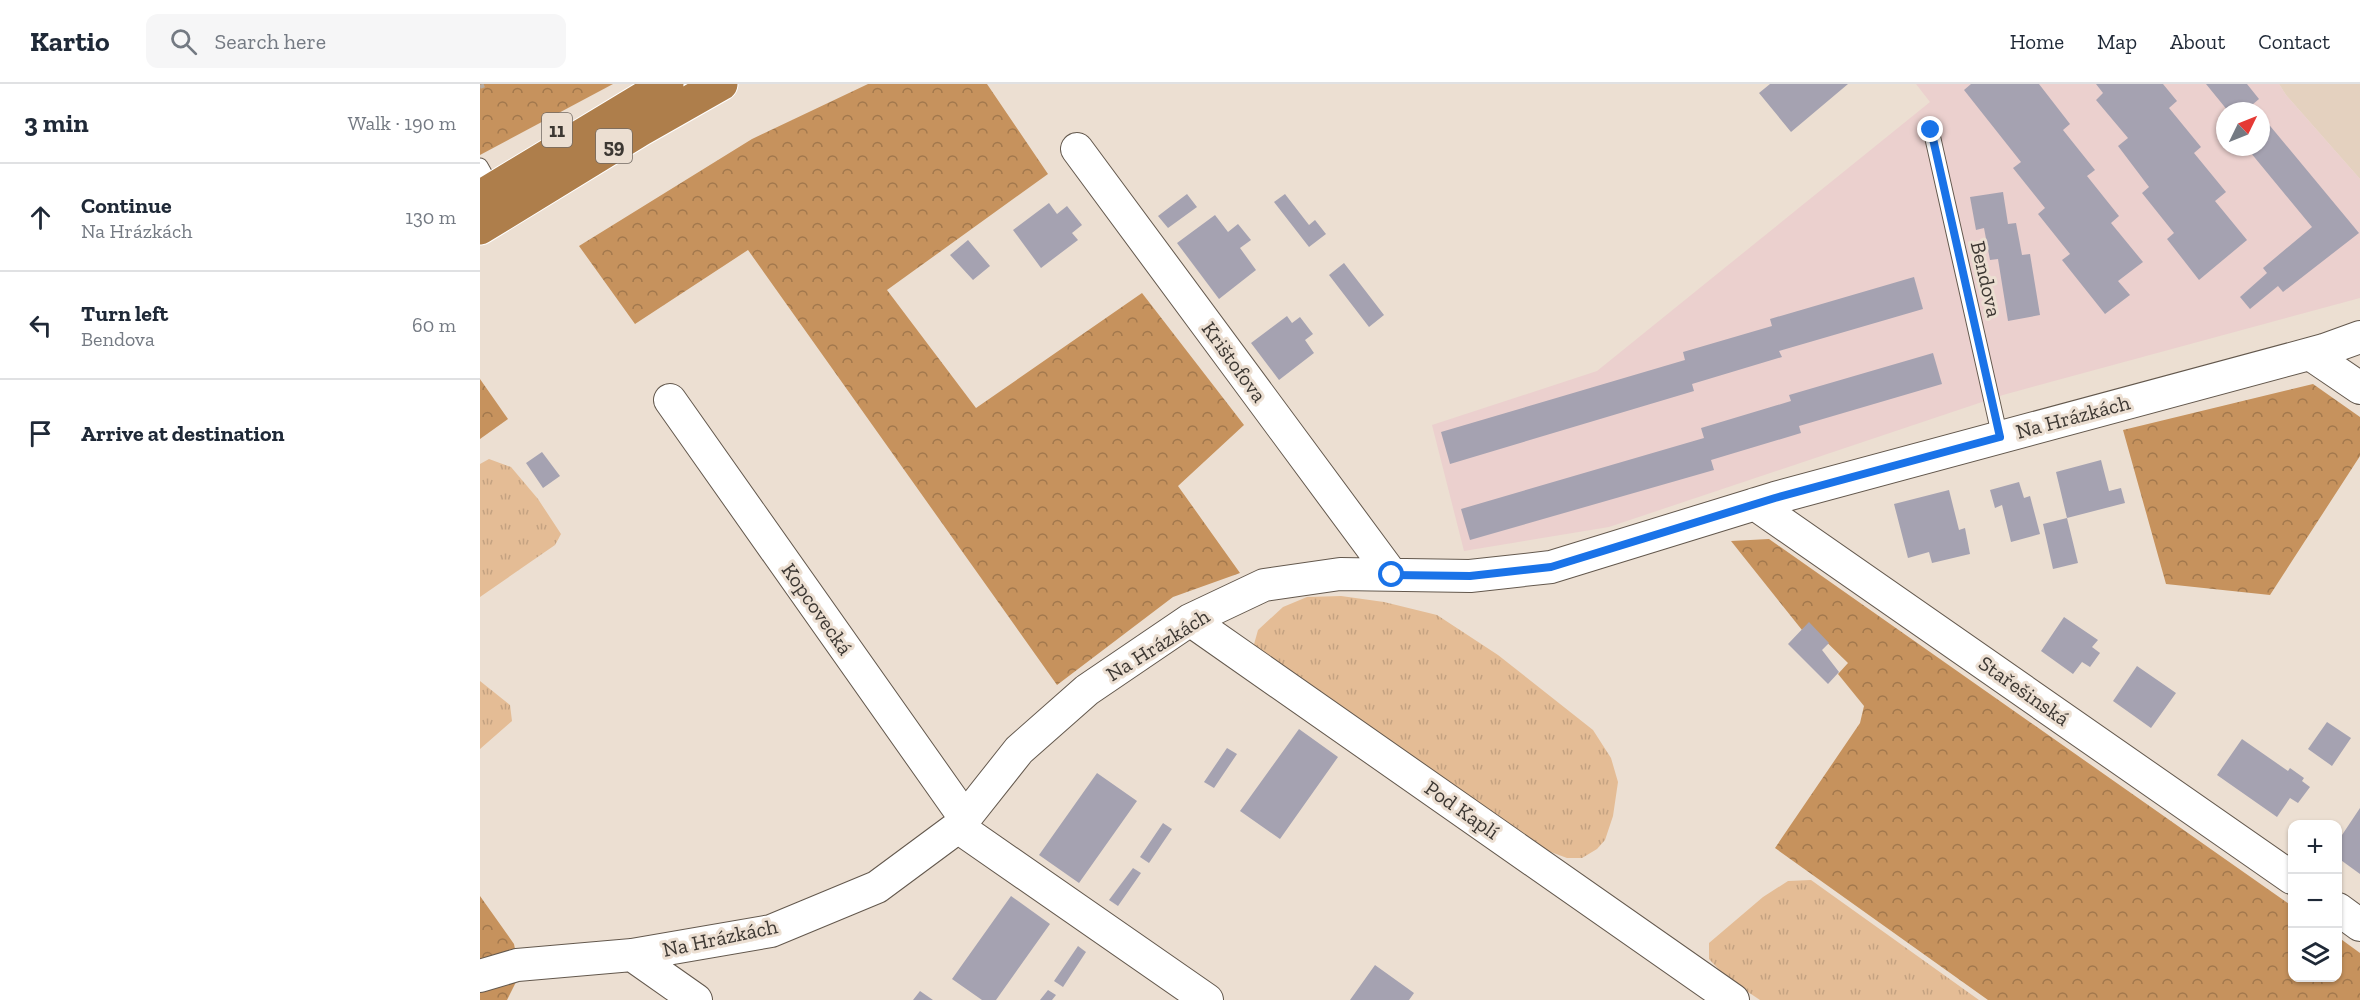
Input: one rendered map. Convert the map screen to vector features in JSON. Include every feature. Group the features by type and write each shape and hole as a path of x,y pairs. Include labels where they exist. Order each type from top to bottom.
{"highway":[{"name":"11","path":"487,185 633,84"},
{"path":"487,185 667,84"},
{"name":"59","path":"480,229 487,185 640,130 721,84"}],"street":[{"name":"Krištofova","path":"1077,149 1392,575"},
{"name":"Na Hrázkách","path":"480,976 517,965 632,955 771,931 877,887 961,823 1019,750 1087,690 1190,620 1264,585 1340,574 1470,576 1551,567 1755,504 2310,354 2360,338"},
{"path":"2310,354 2360,388"},
{"name":"Kopcovecká","path":"670,400 961,823 1207,1000"},
{"name":"Stařešinská","path":"1755,504 2288,875"},
{"name":"Pod Kaplí","path":"1190,620 1733,1000"},
{"path":"2342,912 2360,924"},
{"path":"632,955 666,1000"},
{"path":"632,955 696,1000"}],"lane":[{"name":"Bendova","path":"1931,130 2000,437"}],"path":[{"path":"480,87 488,84"}],"shaded area":[{"path":"1916,84 2279,84 2286,95 2360,179 2360,298 2003,395 1609,527 1464,551 1432,425 1597,371 1930,102"},
{"path":"2279,84 2360,84 2360,179 2286,95"}],"green space":[{"path":"480,84 613,84 480,155"},
{"path":"868,84 987,84 1048,174 887,290 976,408 1142,293 1244,425 1178,486 1240,573 1173,597 1057,685 748,250 635,324 579,246 752,139"},
{"path":"480,379 508,419 480,439"},
{"path":"2313,384 2360,417 2360,456 2270,595 2166,584 2123,430"},
{"path":"489,459 511,467 538,499 561,534 555,545 480,597 480,464"},
{"path":"1769,539 2288,903 2288,982 2342,982 2342,940 2360,953 2360,1000 1988,1000 1775,848 1860,723 1864,706 1838,674 1848,663 1808,624 1802,630 1731,541"},
{"path":"1341,596 1384,602 1437,615 1498,655 1593,730 1611,758 1618,782 1613,816 1605,840 1597,849 1582,858 1567,858 1540,848 1253,648 1258,630 1283,607 1307,597"},
{"path":"480,681 510,705 512,721 480,749"},
{"path":"1811,880 1979,1000 1760,1000 1727,978 1709,959 1709,943 1763,897 1788,881"},
{"path":"480,896 514,944 520,974 507,1000 480,1000"}],"building":[{"path":"1770,84 1848,84 1791,132 1759,93"},
{"path":"1971,84 2039,84 2070,124 2063,130 2095,170 2087,176 2119,216 2111,223 2143,262 2118,281 2130,295 2105,314 2062,260 2070,254 2038,214 2045,208 2013,168 2021,162 1964,90"},
{"path":"2096,84 2163,84 2177,101 2169,108 2201,147 2194,153 2226,192 2215,201 2247,240 2199,280 2167,239 2174,233 2142,193 2149,187 2118,146 2128,138 2096,100 2103,93"},
{"path":"2206,84 2247,84 2259,99 2256,102 2221,102"},
{"path":"2270,126 2359,233 2283,292 2278,286 2250,309 2240,297 2267,273 2263,268 2312,227 2253,156 2270,156"},
{"path":"2003,192 2008,224 2016,223 2022,255 2030,254 2040,315 2008,321 1998,259 1990,260 1984,228 1976,230 1970,197"},
{"path":"1187,194 1197,207 1168,228 1158,216"},
{"path":"1285,194 1309,225 1315,220 1326,234 1309,247 1274,202"},
{"path":"1049,203 1057,214 1067,206 1082,225 1072,233 1078,240 1041,268 1013,230"},
{"path":"1215,215 1228,232 1238,224 1251,240 1240,248 1256,270 1219,299 1177,243"},
{"path":"968,240 990,266 973,280 950,255"},
{"path":"1344,263 1384,315 1369,327 1329,275"},
{"path":"1914,277 1923,309 1779,351 1782,357 1692,384 1694,391 1450,464 1441,432 1685,360 1683,352 1772,326 1770,319"},
{"path":"1287,316 1292,323 1300,317 1313,334 1305,340 1314,353 1279,380 1251,343"},
{"path":"1933,353 1942,384 1799,426 1801,433 1711,460 1714,470 1470,540 1461,509 1704,438 1701,428 1791,401 1789,395"},
{"path":"542,452 560,476 543,488 526,463"},
{"path":"2101,460 2109,491 2121,488 2125,503 2067,518 2056,472"},
{"path":"2019,482 2024,498 2030,496 2040,534 2011,542 2002,505 1995,508 1990,490"},
{"path":"1949,490 1959,530 1965,528 1970,554 1932,563 1929,552 1908,558 1894,504"},
{"path":"2067,518 2078,563 2053,569 2043,524"},
{"path":"2064,617 2098,640 2092,647 2100,653 2090,667 2082,662 2073,674 2041,651"},
{"path":"1809,622 1829,643 1822,650 1839,672 1828,684 1788,644"},
{"path":"2137,666 2176,693 2151,728 2113,701"},
{"path":"2327,722 2351,738 2332,766 2308,749"},
{"path":"1299,729 1338,757 1280,839 1240,811"},
{"path":"2242,739 2288,771 2290,768 2304,778 2302,781 2310,787 2298,803 2290,798 2277,817 2217,775"},
{"path":"1227,748 1237,754 1214,788 1204,782"},
{"path":"1097,773 1137,801 1079,883 1039,855"},
{"path":"2360,808 2360,874 2342,861 2342,835"},
{"path":"1163,823 1172,829 1149,863 1140,857"},
{"path":"1133,868 1141,873 1118,906 1109,900"},
{"path":"1011,896 1050,924 996,1000 982,1000 952,979"},
{"path":"1078,946 1086,952 1063,987 1054,981"},
{"path":"1375,965 1414,993 1409,1000 1350,1000"},
{"path":"1048,990 1056,995 1052,1000 1040,1000"},
{"path":"920,991 933,1000 913,1000"}],"route":[{"path":"1392,575 1470,576 1551,567 1775,498 2000,437 1931,130"}]}
